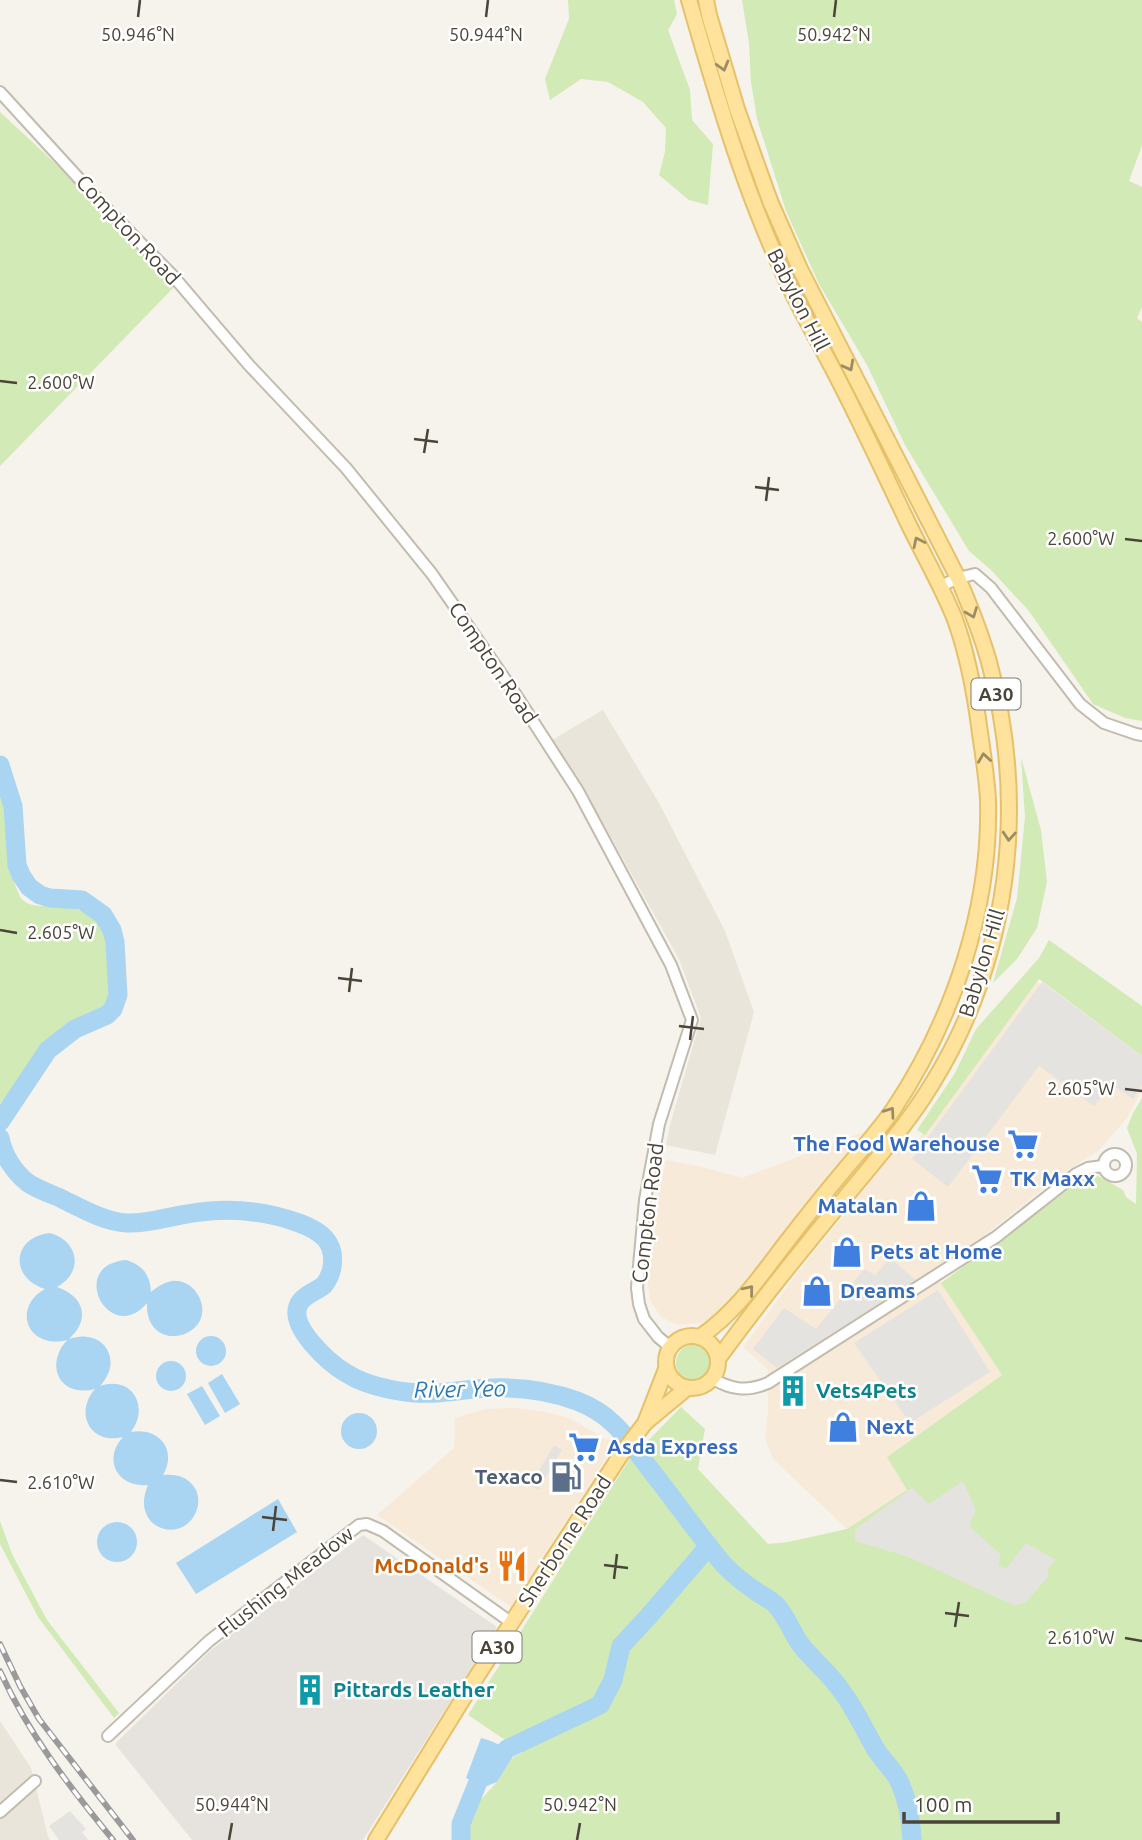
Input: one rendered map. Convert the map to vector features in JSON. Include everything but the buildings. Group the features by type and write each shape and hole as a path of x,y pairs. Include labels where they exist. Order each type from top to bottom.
{"main road":[{"name":"Babylon Hill","path":"690,0 734,152 761,225 954,617 974,683 988,798 982,888 964,960 944,1016 893,1109 748,1293 721,1322 700,1337"},
{"name":"Babylon Hill","path":"706,0 737,109 770,201 800,269 958,578 976,621 989,663 1003,726 1010,821 1003,894 995,931 977,993 963,1027 932,1084 906,1123 750,1315 718,1359"},
{"path":"852,1162 865,1173"},
{"name":"A30","path":"645,1423 666,1368 670,1347 684,1337 700,1337"},
{"path":"700,1337 712,1345 718,1359"},
{"name":"A30","path":"645,1423 687,1388 701,1387 712,1378 718,1366 718,1359"},
{"path":"666,1368 674,1381 687,1388"},
{"name":"Sherborne Road","path":"376,1840 512,1623 620,1456 645,1423"}],"street":[{"name":"Compton Road","path":"0,92 104,206 174,277 248,364 346,468 432,574 516,695 578,791 671,965 692,1020 659,1124 645,1200 637,1288 644,1319 670,1347"},
{"path":"939,587 975,574 991,588 1080,704 1104,723 1142,734"},
{"path":"712,1378 736,1390 757,1388 768,1383 996,1237 1076,1174 1088,1168 1103,1166"},
{"name":"Flushing Meadow","path":"108,1736 209,1641 359,1525 367,1524 383,1531 512,1623"},
{"path":"0,1812 35,1782"}],"shaded area":[{"path":"603,710 659,803 725,931 754,1012 715,1155 666,1145 701,1018 679,959 583,787 552,740"},
{"path":"1035,980 1142,1061 1142,1090 1127,1118 1099,1150 1056,1178 984,1236 933,1270 1002,1375 888,1456 908,1490 847,1529 773,1459 765,1438 768,1370 743,1347 796,1275 906,1137 915,1144"},
{"path":"1042,982 1142,1056 1142,1085 1133,1099 1111,1084 1094,1106 1039,1066 948,1187 912,1159"},
{"path":"863,1132 720,1312 701,1323 678,1325 661,1317 650,1300 647,1278 658,1195 666,1160 742,1178"},
{"path":"890,1258 916,1280 777,1368 753,1349 784,1308 816,1329 864,1269 875,1275"},
{"path":"938,1290 990,1372 910,1423 854,1343"},
{"path":"515,1408 569,1418 615,1444 511,1607 377,1515 454,1448 455,1418 486,1409"},
{"path":"554,1445 562,1450 538,1490 530,1485"},
{"path":"963,1481 976,1510 969,1526 1001,1555 998,1565 1006,1569 1026,1543 1056,1560 1047,1570 1049,1576 1026,1602 1015,1606 909,1557 855,1541 855,1529 912,1488 929,1504"},
{"path":"363,1535 497,1627 363,1840 192,1840 115,1744 211,1650"},
{"path":"0,1721 31,1768 50,1840 0,1840"},
{"path":"70,1811 86,1829 82,1832 88,1840 59,1840 49,1826"}],"green space":[{"path":"568,0 674,0 677,14 668,30 690,90 692,120 713,144 708,205 689,200 659,175 665,152 666,128 643,102 608,82 581,79 550,100 545,79 569,19"},
{"path":"742,0 1142,0 1142,145 1129,181 1142,187 1142,307 1137,318 1142,322 1142,721 1125,718 1093,704 1029,611 991,570 969,551 905,445 867,365 819,284 786,211 757,119"},
{"path":"0,112 181,280 0,466"},
{"path":"1021,757 1041,830 1047,882 1037,928 1017,959 993,983 1017,898 1025,817"},
{"path":"0,786 11,829 10,872 20,897 34,905 82,911 99,921 109,941 114,978 112,998 107,1011 48,1041 0,1104"},
{"path":"1049,940 1142,1006 1142,1056 1039,979 925,1135 917,1130 955,1073 976,1029 1039,958"},
{"path":"1142,1098 1142,1840 453,1840 454,1829 497,1782 512,1758 523,1752 468,1715 629,1460 681,1407 705,1429 698,1469 768,1544 847,1529 907,1490 887,1457 1002,1375 941,1283 1089,1174 1123,1190 1126,1197 1136,1204 1137,1154 1127,1128"},
{"path":"695,1344 709,1349 714,1363 709,1377 695,1382 681,1377 676,1363 681,1349"},
{"path":"0,1521 12,1554 47,1620 119,1713 114,1718 38,1617 0,1544"}],"water":[{"path":"50,1233 67,1243 74,1257 71,1273 66,1281 57,1287 73,1296 81,1309 80,1324 69,1339 91,1337 106,1348 110,1356 110,1366 100,1386 121,1385 129,1389 135,1396 139,1413 131,1432 150,1433 163,1442 168,1457 163,1475 182,1477 196,1490 196,1512 189,1522 180,1528 170,1530 151,1521 144,1500 148,1485 128,1482 116,1471 114,1455 123,1437 111,1438 94,1432 86,1417 89,1398 95,1389 73,1389 59,1378 57,1360 67,1340 42,1339 29,1325 29,1306 45,1289 33,1284 25,1276 20,1258 28,1242 37,1236"},
{"path":"126,1260 144,1272 151,1292 171,1281 188,1284 200,1299 202,1313 198,1324 179,1336 167,1335 157,1330 149,1320 147,1303 133,1314 120,1316 108,1310 100,1300 97,1287 99,1275 108,1265"},
{"path":"211,1336 222,1340 226,1351 222,1362 211,1366 200,1362 196,1351 200,1340"},
{"path":"171,1361 182,1365 186,1376 182,1387 171,1391 160,1387 156,1376 160,1365"},
{"path":"222,1374 240,1404 225,1413 208,1383"},
{"path":"202,1386 220,1416 205,1425 187,1394"},
{"path":"359,1413 372,1418 377,1431 372,1444 359,1449 346,1444 341,1431 346,1418"},
{"path":"278,1499 297,1532 196,1594 176,1563"},
{"path":"117,1522 125,1523 131,1528 136,1534 136,1550 131,1556 125,1561 117,1562 109,1561 103,1556 98,1550 97,1542 98,1534 103,1528 109,1523"},
{"path":"481,1738 499,1745 512,1758 497,1782 484,1787 466,1778"}],"waterway":[{"name":"River Yeo","path":"0,765 13,806 17,865 21,875 29,887 40,895 82,900 103,915 112,930 115,942 118,995 113,1009 107,1015 75,1029 48,1050 0,1122"},
{"name":"River Yeo","path":"0,1138 10,1163 28,1183 109,1220 134,1223 201,1212 244,1211 272,1215 307,1226 320,1234 332,1251 331,1272 324,1285 300,1302 297,1315 305,1334 313,1344 330,1361 355,1378 378,1386 415,1393 491,1388 534,1390 577,1401 601,1413 626,1438 723,1564 776,1605 801,1645 839,1688 899,1781 908,1810 912,1840"},
{"name":"River Yeo","path":"461,1840 461,1824 480,1777 507,1749 600,1705 613,1680 621,1646 709,1546"}],"railway":[{"path":"0,1644 39,1719 133,1840"},
{"path":"0,1671 37,1738 113,1840"}],"place":[{"name":"The Food Warehouse","path":"1023,1144"},
{"name":"TK Maxx","path":"987,1179"},
{"name":"Matalan","path":"921,1206"},
{"name":"Pets at Home","path":"847,1252"},
{"name":"Dreams","path":"817,1291"},
{"name":"Vets4Pets","path":"793,1391"},
{"name":"Next","path":"843,1427"},
{"name":"Asda Express","path":"584,1447"},
{"name":"Texaco","path":"566,1477"},
{"name":"McDonald's","path":"512,1566"},
{"name":"Pittards Leather","path":"310,1690"}]}
